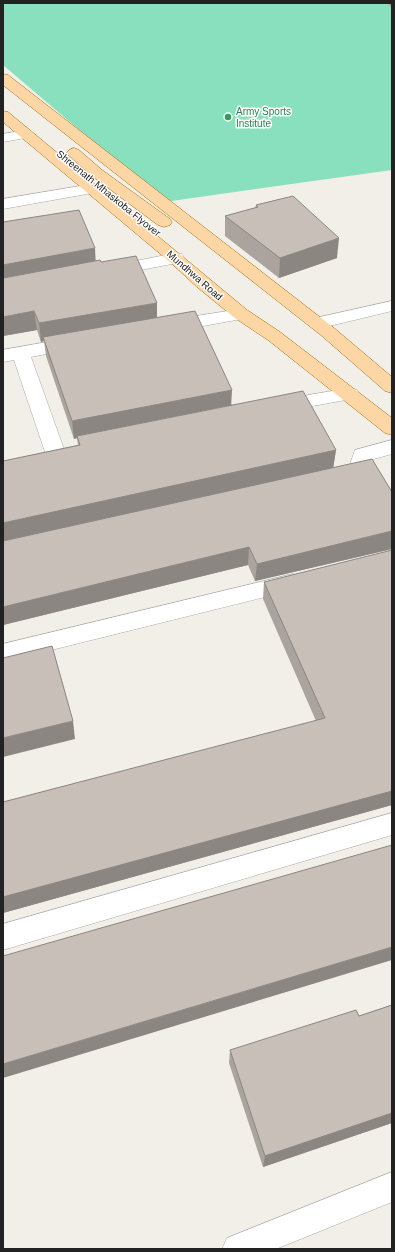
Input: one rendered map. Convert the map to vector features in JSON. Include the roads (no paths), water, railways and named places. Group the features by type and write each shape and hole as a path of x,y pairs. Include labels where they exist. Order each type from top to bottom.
{"main road":[{"path":"3,78 317,323 392,387"},
{"path":"3,93 32,129"},
{"name":"Shreenath Mhaskoba Flyover","path":"3,106 258,313 261,317 264,330"},
{"name":"Mundhwa Road","path":"3,115 32,129 92,189 180,249 203,283 241,314 350,394 392,428"},
{"name":"Shreenath Mhaskoba Flyover","path":"62,144 97,173 180,249 261,293 280,295"}],"street":[{"path":"3,138 32,129"},
{"path":"3,204 92,189"},
{"path":"96,274 180,249"},
{"path":"317,323 392,306"},
{"path":"152,330 241,314"},
{"path":"3,356 90,340"},
{"path":"21,353 55,451"},
{"path":"259,410 350,394"},
{"path":"319,481 357,472 362,455 392,446"},
{"path":"3,653 316,577"},
{"path":"3,937 392,824"},
{"path":"238,1249 392,1187"}],"place":[{"name":"Army Sports Institute","path":"228,117"}]}
